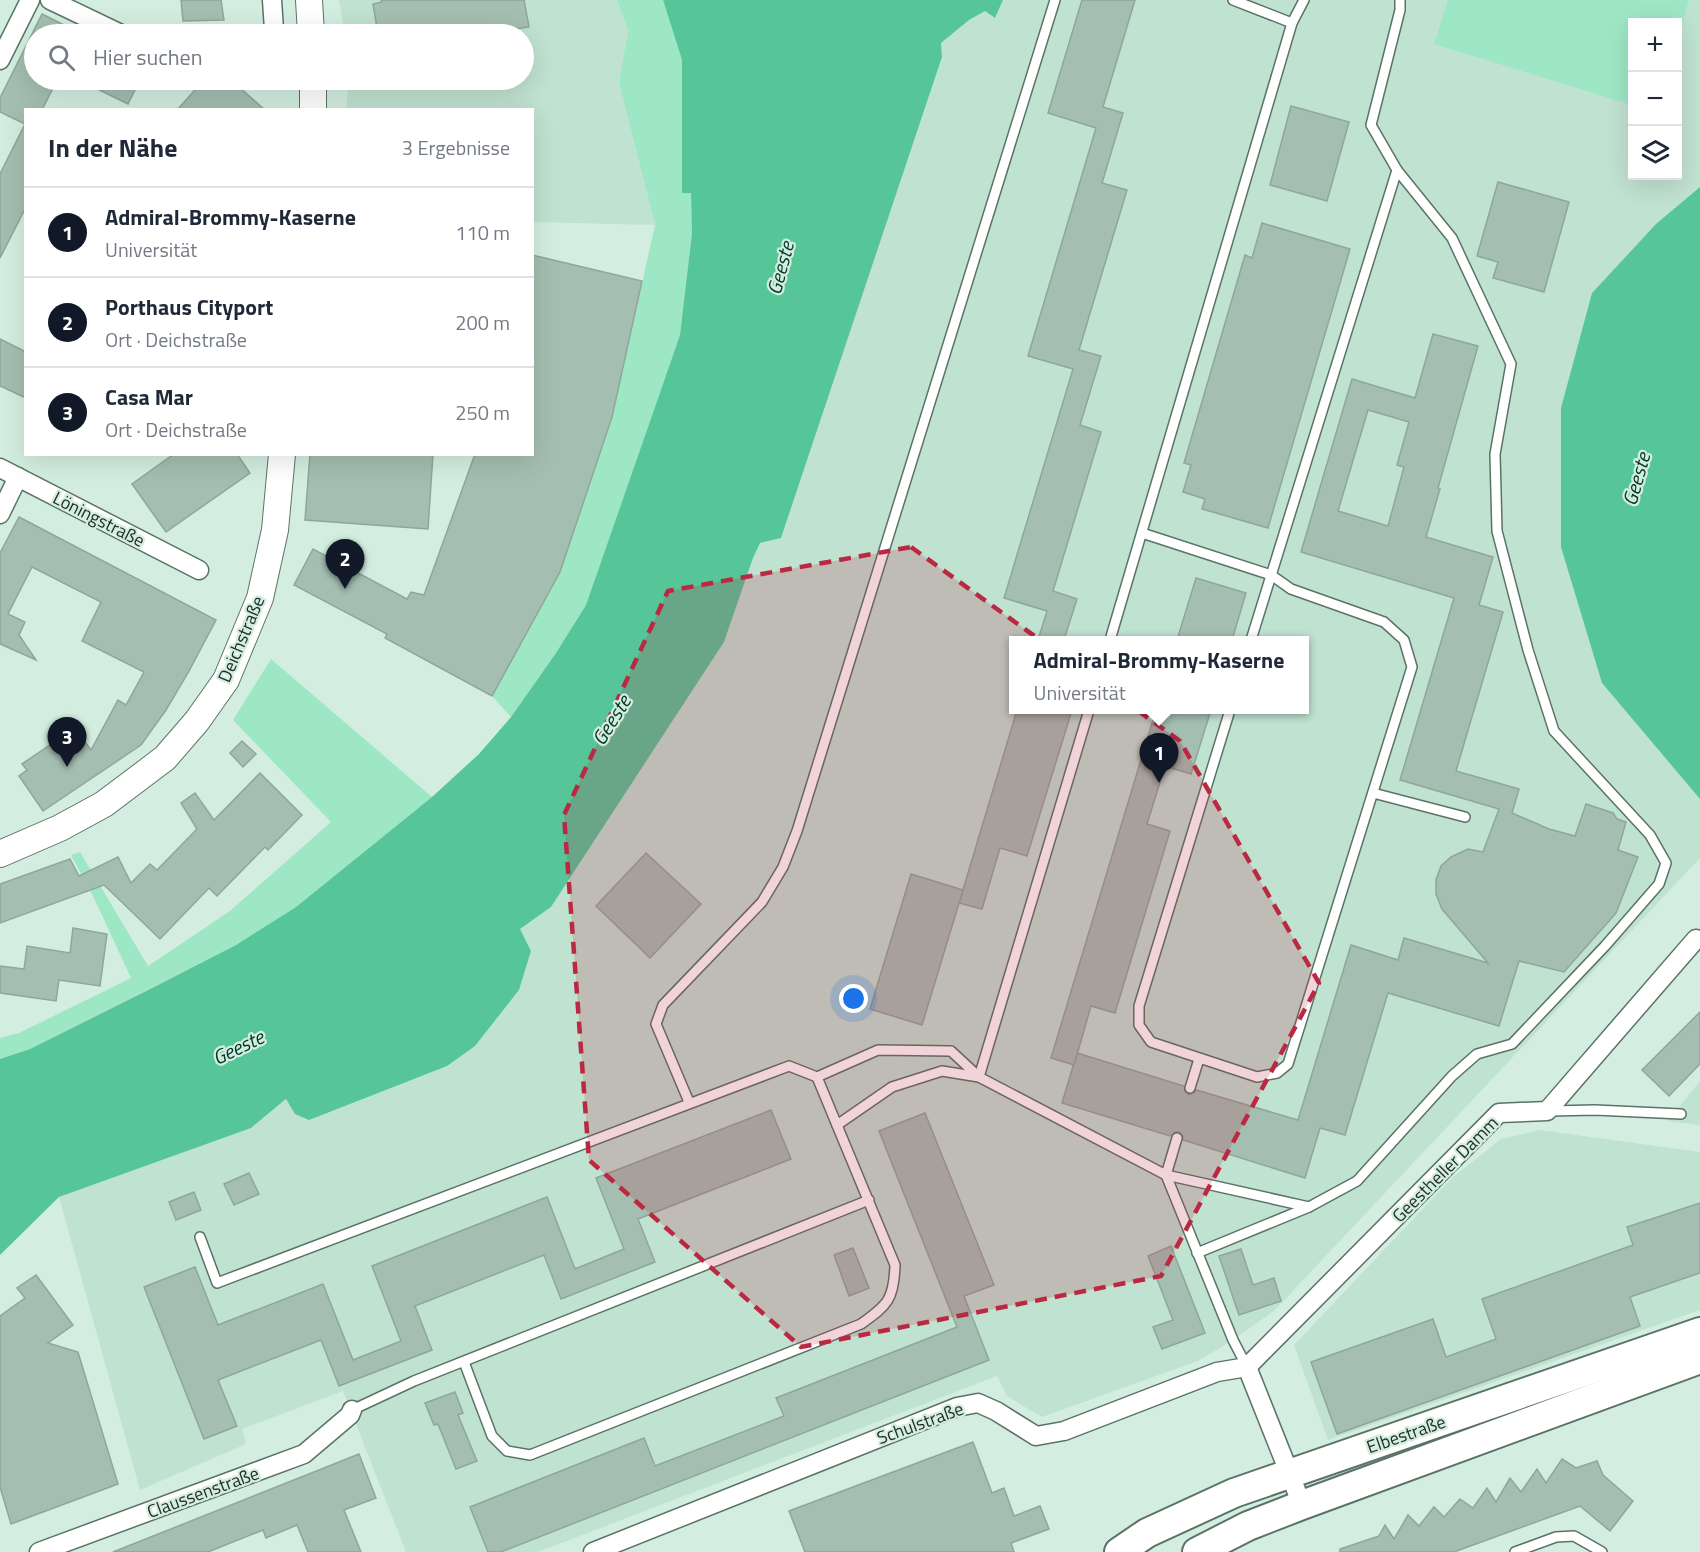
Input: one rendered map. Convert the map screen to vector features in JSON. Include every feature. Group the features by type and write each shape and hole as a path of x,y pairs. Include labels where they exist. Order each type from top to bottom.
{"main road":[{"path":"309,0 310,24"},
{"path":"313,90 313,108"},
{"name":"Deichstraße","path":"0,854 60,828 104,804 165,758 198,721 226,680 260,598 275,530 282,456"},
{"name":"Elbestraße","path":"1119,1552 1148,1533 1212,1503 1289,1474 1700,1332"},
{"name":"Elbestraße","path":"1197,1552 1248,1526 1302,1505 1700,1359"}],"street":[{"path":"0,60 30,0"},
{"path":"50,0 100,24"},
{"path":"272,0 274,24"},
{"name":"Löningstraße","path":"0,468 199,570"},
{"path":"0,514 18,477"},
{"path":"1547,1111 1696,939"},
{"name":"Geestheller Damm","path":"1247,1368 1499,1113 1547,1111"},
{"path":"1247,1368 1302,1505"},
{"name":"Schulstraße","path":"593,1552 957,1407 978,1403 996,1411 1036,1436 1064,1431 1217,1372 1247,1368"},
{"name":"Claussenstraße","path":"39,1552 304,1454 350,1416 352,1410"}],"lane":[{"path":"689,1102 656,1024 663,1005 762,902 783,867 800,820 1055,0"},
{"path":"1233,0 1292,23"},
{"path":"1111,636 1292,23 1304,0"},
{"path":"1197,1253 1309,1206 1357,1181 1452,1076 1478,1054 1512,1044 1605,946 1659,884 1666,862 1650,835 1554,732 1528,650 1497,531 1495,454 1511,364 1452,238 1397,170 1371,125 1400,10 1400,0"},
{"path":"1252,636 1397,170"},
{"path":"1142,533 1271,574 1291,589 1384,622 1404,640 1412,667 1288,1064 1277,1073 1257,1077 1150,1042 1139,1025 1139,1006 1229,714"},
{"path":"979,1077 1088,714"},
{"path":"1373,793 1466,817"},
{"path":"200,1237 217,1283 689,1102 789,1066 817,1077 878,1050 951,1051 979,1077 1167,1175 1309,1206"},
{"path":"1190,1088 1199,1059"},
{"path":"837,1125 892,1087 942,1071 979,1077"},
{"path":"464,1362 492,1436 507,1451 530,1455 861,1324 883,1308 894,1287 894,1265 817,1077"},
{"path":"1547,1111 1595,1110 1681,1114"},
{"path":"1177,1138 1167,1175 1233,1340 1247,1368"},
{"path":"352,1410 414,1382 869,1200"},
{"path":"1515,1552 1556,1538 1574,1536 1602,1552"}],"highlighted area":[{"path":"911,547 1180,741 1319,983 1161,1276 801,1347 589,1160 564,815 668,591"}],"shaded area":[{"path":"339,0 617,0 628,31 619,83 655,225 534,222 534,108 346,108 348,90 534,90 534,24 343,24"},
{"path":"617,0 663,0 682,60 682,192 691,193 692,233 680,335 586,605 511,717 492,696 560,572 612,417 655,225 619,83 628,31"},
{"path":"1003,0 1700,0 1700,187 1656,224 1592,293 1602,683 1700,799 1700,858 1274,1311 1198,1361 1042,1417 1007,1396 997,1376 538,1552 406,1552 343,1391 242,1429 246,1444 140,1490 59,1197 251,1128 287,1099 475,1046 519,990 531,951 520,929 551,907 724,642 760,543 781,538 942,57 941,43 969,20 985,11 995,18"},
{"path":"1448,0 1689,0 1682,24 1682,18 1628,18 1628,104 1434,44"},
{"path":"271,659 432,797 296,907 236,945 30,1049 0,1059 0,1038 19,1033 131,978 94,898 71,855 80,852 148,966 230,911 331,822 233,720"},
{"path":"1700,1081 1700,1125 1668,1121"},
{"path":"1540,1130 1700,1152 1700,1310 1328,1440 1294,1345 1452,1178 1501,1139"}],"water":[{"name":"Geeste","path":"663,0 1003,0 995,18 985,11 969,20 941,43 942,57 781,538 760,543 724,642 551,907 520,929 531,951 519,990 475,1046 447,1066 309,1120 295,1114 286,1099 251,1128 59,1197 0,1255 0,1059 30,1049 236,945 296,907 432,797 479,754 511,717 586,605 680,335 692,233 691,193 682,193 682,60"},
{"name":"Geeste","path":"1700,187 1700,799 1602,683 1561,547 1561,408 1592,293 1656,224"}],"building":[{"path":"181,0 221,0 224,20 183,21"},
{"path":"381,0 524,0 528,24 376,24 373,4 382,2"},
{"path":"1082,0 1135,0 1103,107 1123,113 1102,183 1127,190 1079,350 1101,356 1080,425 1101,432 1053,591 1077,599 1065,636 1039,636 1047,611 1004,598 1073,369 1028,356 1096,128 1048,113"},
{"path":"42,14 62,24 37,24"},
{"path":"24,50 24,90 52,90 43,108 24,108 24,124 0,112 0,98"},
{"path":"99,90 135,90 128,104"},
{"path":"195,90 242,90 263,108 179,108"},
{"path":"1291,106 1349,122 1327,201 1270,185"},
{"path":"24,126 24,211 0,258 0,174"},
{"path":"1498,182 1569,202 1544,292 1493,278 1498,262 1477,256"},
{"path":"1262,223 1350,249 1268,528 1202,509 1205,499 1183,492 1191,465 1184,463 1245,255 1252,258"},
{"path":"534,255 642,281 612,417 560,572 492,696 385,638 387,634 294,585 313,549 407,599 411,592 424,595 474,456 534,456"},
{"path":"1433,334 1478,346 1426,537 1493,557 1479,605 1503,612 1456,771 1519,789 1512,813 1549,829 1575,836 1586,804 1613,813 1617,819 1626,822 1618,850 1638,857 1616,913 1564,972 1519,961 1499,1026 1388,993 1345,1135 1320,1128 1305,1178 1183,1140 1179,1132 1170,1136 1062,1103 1077,1053 1184,1086 1185,1092 1189,1095 1196,1090 1298,1120 1351,945 1398,960 1404,938 1488,963 1442,909 1436,894 1436,880 1441,866 1451,857 1468,849 1483,852 1499,809 1400,780 1454,598 1301,552 1352,379 1415,398","holes":["1368,410 1409,422 1397,465 1404,467 1388,526 1338,511"]},
{"path":"0,339 24,351 24,397 0,386"},
{"path":"171,456 238,456 250,473 166,532 132,484"},
{"path":"310,456 433,456 428,529 305,520"},
{"path":"19,517 216,620 166,710 141,745 43,811 19,776 27,770 22,764 75,728 91,750 118,700 126,705 144,672 82,641 101,602 32,567 8,614 25,622 19,635 36,660 0,644 0,553"},
{"path":"1196,578 1246,593 1233,636 1178,636"},
{"path":"1016,714 1071,714 1027,856 1000,848 982,909 959,903"},
{"path":"1155,714 1210,714 1191,774 1165,766 1147,824 1170,831 1115,1013 1091,1006 1074,1065 1051,1058"},
{"path":"242,741 256,754 243,767 230,753"},
{"path":"260,773 302,815 268,850 265,847 217,896 209,888 160,939 104,885 0,923 0,884 70,859 79,876 118,857 131,883 150,864 157,870 197,829 181,803 195,793 214,820"},
{"path":"646,853 701,904 650,958 596,906"},
{"path":"911,874 963,890 922,1025 870,1009"},
{"path":"73,928 107,934 100,986 59,980 56,1001 0,993 0,966 24,969 27,946 70,953"},
{"path":"1700,1012 1700,1064 1669,1096 1642,1070"},
{"path":"771,1110 791,1159 638,1219 655,1262 561,1299 544,1255 415,1306 432,1350 339,1386 321,1340 218,1380 237,1426 204,1439 144,1287 195,1267 218,1325 323,1284 353,1360 401,1341 372,1266 547,1197 575,1269 624,1249 596,1178"},
{"path":"925,1113 994,1285 964,1296 989,1360 501,1552 488,1552 470,1507 644,1438 655,1466 784,1416 776,1398 957,1327 879,1131"},
{"path":"249,1173 259,1194 234,1205 224,1184"},
{"path":"194,1192 201,1210 176,1220 169,1202"},
{"path":"1700,1203 1700,1273 1630,1297 1640,1326 1337,1434 1311,1362 1433,1319 1446,1357 1496,1339 1482,1299 1633,1245 1627,1227"},
{"path":"1171,1246 1205,1333 1162,1349 1153,1327 1173,1320 1148,1256"},
{"path":"853,1248 869,1288 849,1296 834,1255"},
{"path":"1241,1249 1253,1285 1274,1278 1281,1301 1239,1315 1219,1256"},
{"path":"36,1275 73,1325 48,1343 78,1352 118,1484 11,1524 0,1487 0,1316 25,1298 17,1288"},
{"path":"455,1392 463,1413 458,1415 477,1461 456,1469 438,1424 434,1425 425,1403"},
{"path":"973,1442 992,1493 1004,1488 1014,1516 1040,1506 1049,1529 1011,1543 1014,1552 805,1552 789,1511"},
{"path":"359,1454 376,1498 344,1510 361,1552 308,1552 297,1525 266,1538 263,1530 208,1552 113,1552"},
{"path":"1562,1459 1576,1468 1597,1461 1603,1475 1633,1501 1610,1531 1580,1506 1454,1552 1340,1552 1340,1549 1379,1536 1385,1525 1394,1539 1408,1515 1419,1526 1434,1507 1444,1517 1460,1499 1473,1508 1487,1488 1496,1502 1510,1478 1521,1492 1537,1469 1546,1483"}],"place":[{"name":"Porthaus Cityport","path":"345,589"},
{"name":"Casa Mar","path":"67,767"},
{"name":"Admiral-Brommy-Kaserne","path":"1159,783"}]}
